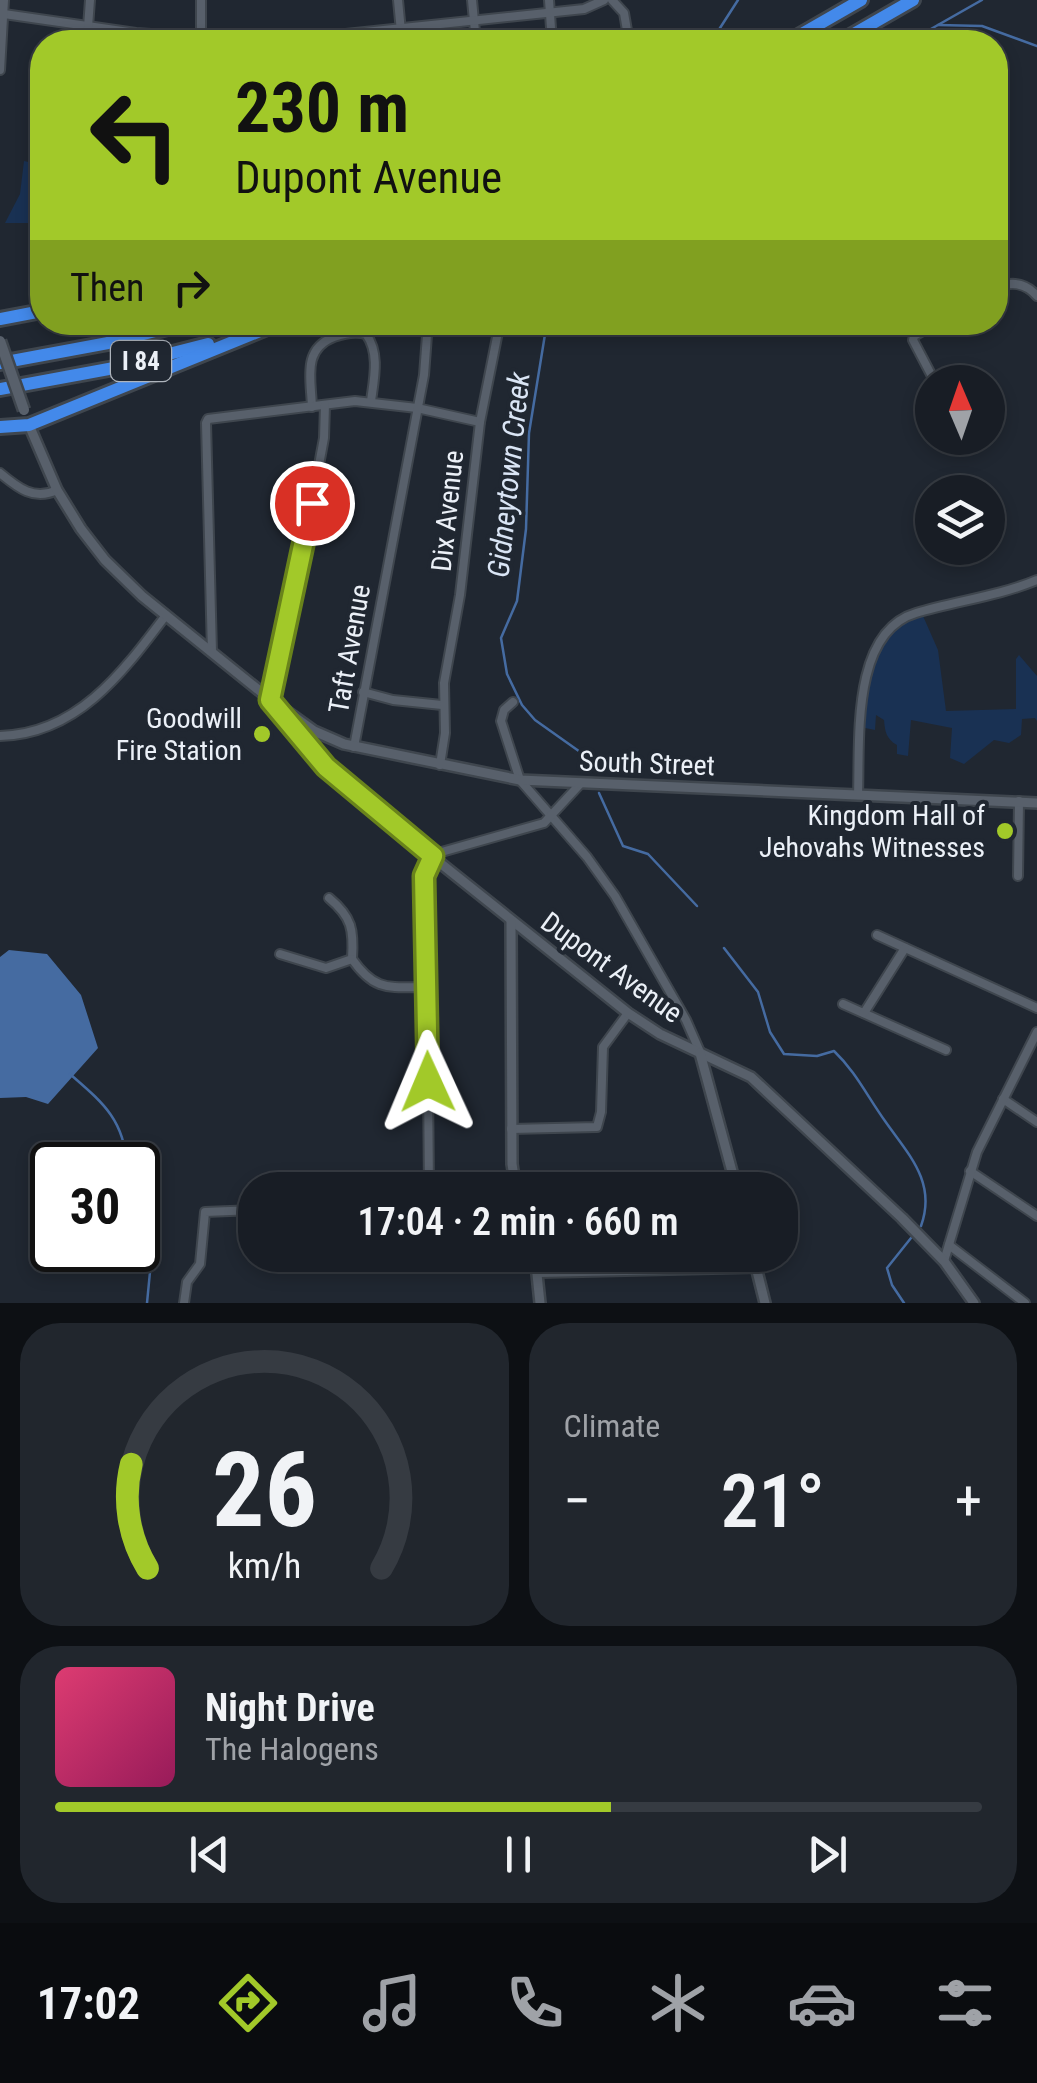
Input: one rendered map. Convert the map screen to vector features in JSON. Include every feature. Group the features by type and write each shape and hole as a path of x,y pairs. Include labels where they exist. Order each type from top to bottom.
{"highway":[{"path":"809,30 862,0"},
{"path":"861,30 913,0"},
{"path":"0,320 30,313"},
{"name":"I 84","path":"0,363 140,335"},
{"name":"I 84","path":"0,389 148,360 236,335"},
{"path":"0,428 29,424 249,335"}],"main road":[{"path":"0,342 24,410"}],"street":[{"path":"0,70 4,0"},
{"path":"88,28 90,0"},
{"path":"201,0 201,30"},
{"path":"398,0 400,30"},
{"path":"472,0 475,30"},
{"path":"548,0 551,30"},
{"path":"379,30 549,12 593,6 604,0"},
{"path":"612,0 624,14 627,30"},
{"path":"4,14 107,30"},
{"path":"1008,284 1021,284 1037,296"},
{"path":"312,406 310,362 314,350 323,342 344,335"},
{"path":"367,335 374,346 371,401"},
{"name":"Taft Avenue","path":"354,748 424,375 427,335"},
{"name":"Dix Avenue","path":"440,766 445,733 442,705 460,596 480,422 497,335"},
{"path":"916,335 913,340 926,365"},
{"path":"212,652 206,421 213,417 371,401 480,422"},
{"path":"29,424 57,490 98,552 166,615 270,700 304,549 324,438 325,405"},
{"path":"0,472 34,495 57,490"},
{"path":"858,794 865,681 884,633 914,613 1037,580"},
{"path":"0,736 36,731 87,706 118,676 166,615"},
{"path":"362,692 442,705"},
{"name":"South Street","path":"270,700 314,731 354,748 520,780 1037,803"},
{"name":"Dupont Avenue","path":"270,700 326,767 511,922 660,1034 751,1077 944,1262 974,1303"},
{"path":"513,702 504,710 501,722 520,780 615,896 686,1020 700,1052 732,1172"},
{"path":"429,1172 424,876 433,856 544,822 581,783"},
{"path":"1018,876 1020,802"},
{"path":"329,898 345,912 354,930 352,959 364,976 376,985 426,987"},
{"path":"511,922 515,1172"},
{"path":"877,934 1037,1008"},
{"path":"864,1012 905,948"},
{"path":"280,954 326,968 352,959"},
{"path":"843,1004 946,1050"},
{"path":"512,1129 596,1127 602,1112 604,1048 628,1013"},
{"path":"944,1262 970,1171 1037,1032"},
{"path":"1004,1100 1037,1122"},
{"path":"970,1171 1037,1216"},
{"path":"184,1303 187,1282 200,1264 205,1212 238,1211"},
{"path":"949,1245 1025,1303"},
{"path":"540,1303 539,1273 582,1272"},
{"path":"757,1272 766,1303"}],"shaded area":[{"path":"24,161 30,162 30,223 5,223 20,194"},
{"path":"923,616 938,650 946,711 1016,709 1019,655 1037,676 1037,721 1022,719 1021,735 1009,743 994,740 964,764 950,758 952,728 911,720 908,756 897,754 897,745 890,740 884,720 876,715 875,730 865,728 868,693 884,645 907,623"},
{"path":"9,950 47,954 81,995 98,1048 48,1104 26,1097 0,1098 0,957"}],"waterway":[{"name":"Gidneytown Creek","path":"719,30 738,0"},
{"path":"929,30 982,0"},
{"path":"938,25 993,30"},
{"path":"1008,35 1037,46"},
{"name":"Gidneytown Creek","path":"545,335 529,433 526,529 517,601 501,638 507,674 522,705 535,720 583,754 596,772"},
{"name":"Gidneytown Creek","path":"599,793 623,846 648,854 697,906"},
{"name":"Gidneytown Creek","path":"724,948 758,992 770,1032 784,1054 817,1056 834,1051 855,1076 918,1169 925,1196 921,1226"},
{"path":"70,1074 109,1113 123,1142"},
{"name":"Gidneytown Creek","path":"904,1303 887,1268 911,1238"},
{"path":"147,1303 150,1272"}],"place":[{"name":"Goodwill Fire Station","path":"262,734"},
{"name":"Kingdom Hall of Jehovahs Witnesses","path":"1005,831"}],"route":[{"path":"312,503 270,700 326,767 433,856 424,876 428,1082"}]}
